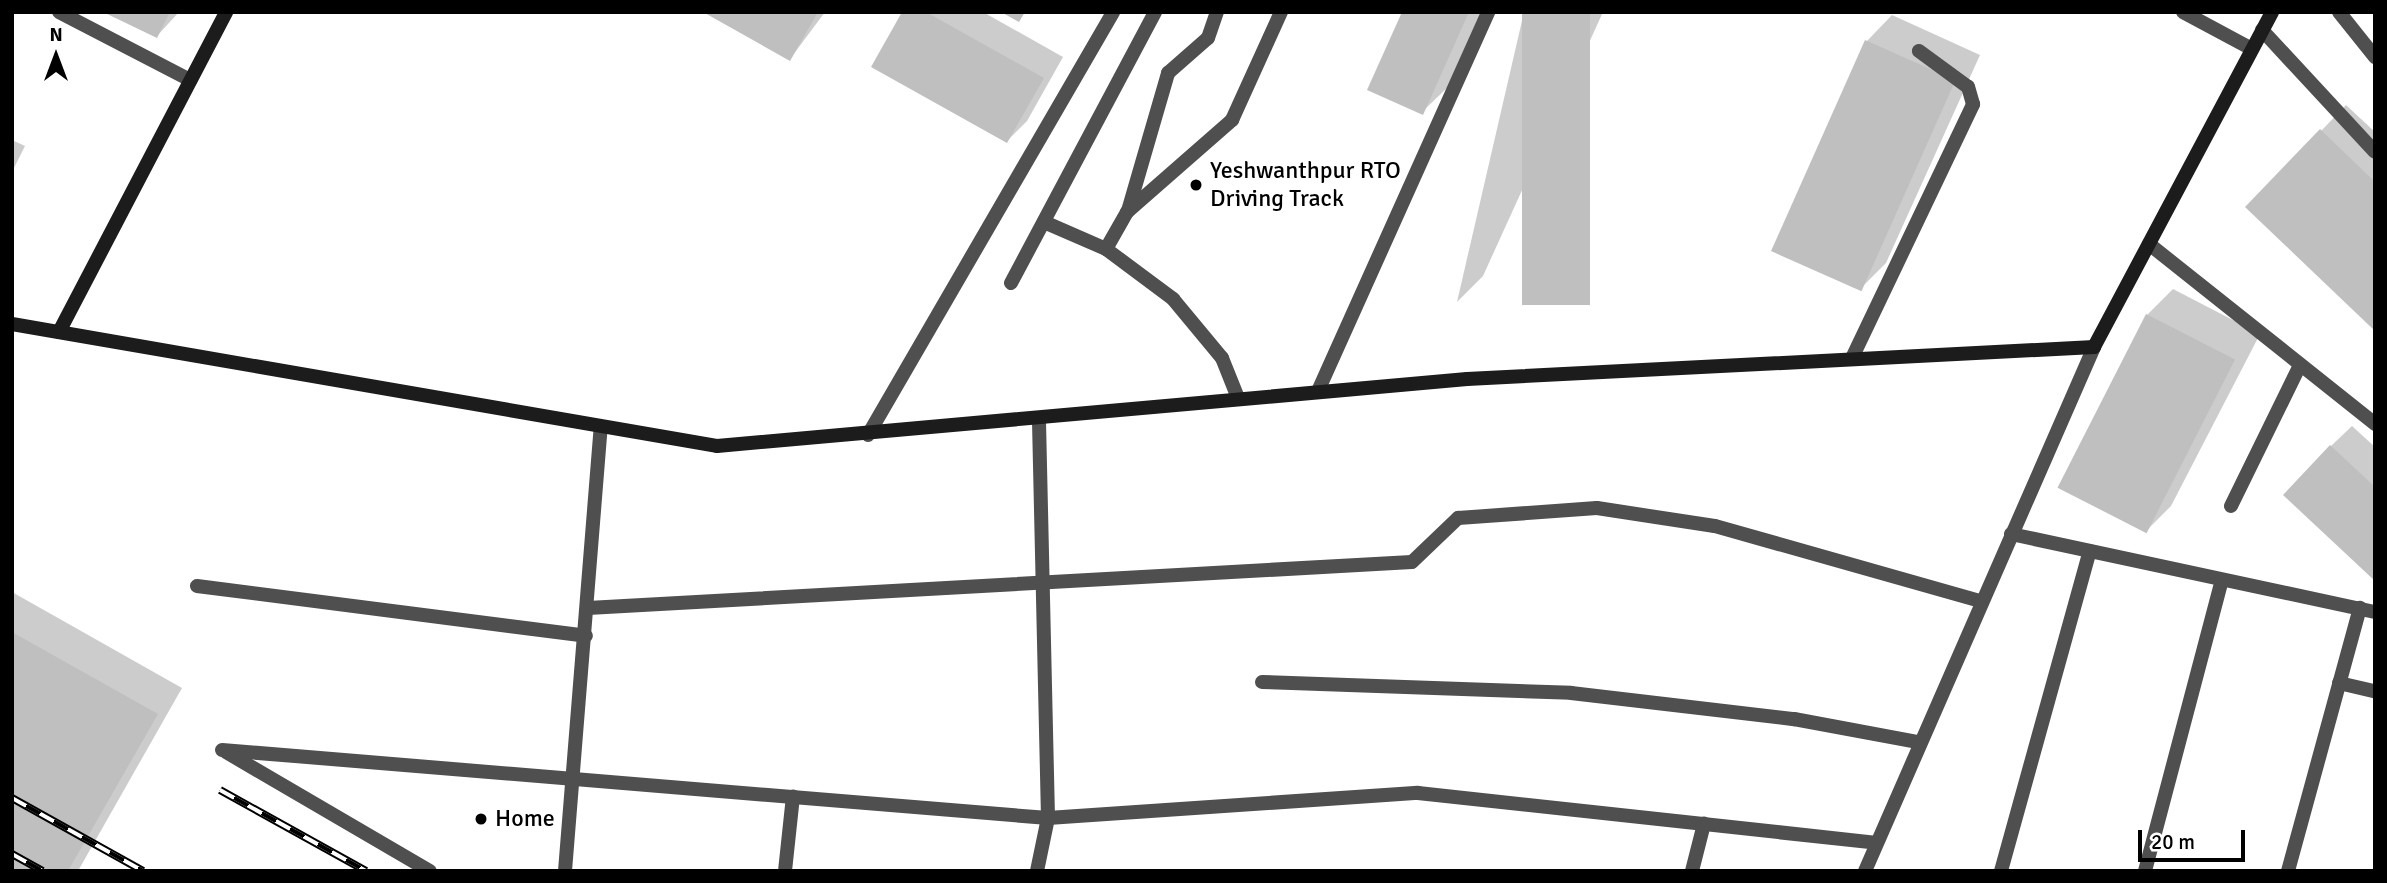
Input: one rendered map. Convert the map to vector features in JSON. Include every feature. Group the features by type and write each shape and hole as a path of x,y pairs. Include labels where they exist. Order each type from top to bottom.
{"street":[{"path":"59,12 190,80"},
{"path":"59,332 226,12"},
{"path":"868,435 1113,12"},
{"path":"1011,283 1155,12"},
{"path":"1106,249 1127,212 1168,72 1208,38 1217,12"},
{"path":"1127,212 1232,120 1281,12"},
{"path":"1318,391 1488,12"},
{"path":"2183,12 2252,50"},
{"path":"1864,871 1872,842 2094,347 2272,12"},
{"path":"2339,12 2375,57"},
{"path":"2262,30 2375,152"},
{"path":"1853,356 1973,104 1968,87 1919,51"},
{"path":"1044,222 1106,249 1174,299 1222,358 1238,398"},
{"path":"2148,244 2375,424"},
{"path":"12,324 717,446 868,435 1318,391 1853,356 2094,347"},
{"path":"2231,506 2300,365"},
{"path":"1037,871 1048,817 1039,418"},
{"path":"565,871 576,778 601,426"},
{"path":"588,608 1042,579 1412,562 1458,518 1597,508 1716,526 1980,601"},
{"path":"2011,534 2367,610 2339,683 2288,871"},
{"path":"2001,871 2090,551"},
{"path":"2145,871 2222,580"},
{"path":"197,586 586,636"},
{"path":"1262,682 1571,693 1794,719 1917,742"},
{"path":"2339,683 2375,691"},
{"path":"430,871 222,750 1048,817 1418,793 1872,842"},
{"path":"785,871 793,796"},
{"path":"1692,871 1704,824"}],"building":[{"path":"103,12 170,12 157,38"},
{"path":"703,12 818,12 790,61"},
{"path":"902,12 926,12 1044,78 1007,143 871,67"},
{"path":"1001,12 1025,12 1019,22"},
{"path":"1402,12 1469,12 1423,115 1367,90"},
{"path":"1522,12 1590,12 1590,305 1522,305"},
{"path":"1865,40 1955,80 1861,291 1771,251"},
{"path":"2320,129 2375,182 2375,331 2245,207"},
{"path":"2146,314 2235,359 2147,533 2057,488"},
{"path":"2330,445 2375,487 2375,581 2283,495"},
{"path":"12,632 158,714 68,871 12,871"}],"railway":[{"path":"220,790 366,871"},
{"path":"12,798 143,871"},
{"path":"12,854 43,871"}],"place":[{"name":"Yeshwanthpur RTO Driving Track","path":"1196,185"},
{"name":"Home","path":"481,819"}]}
